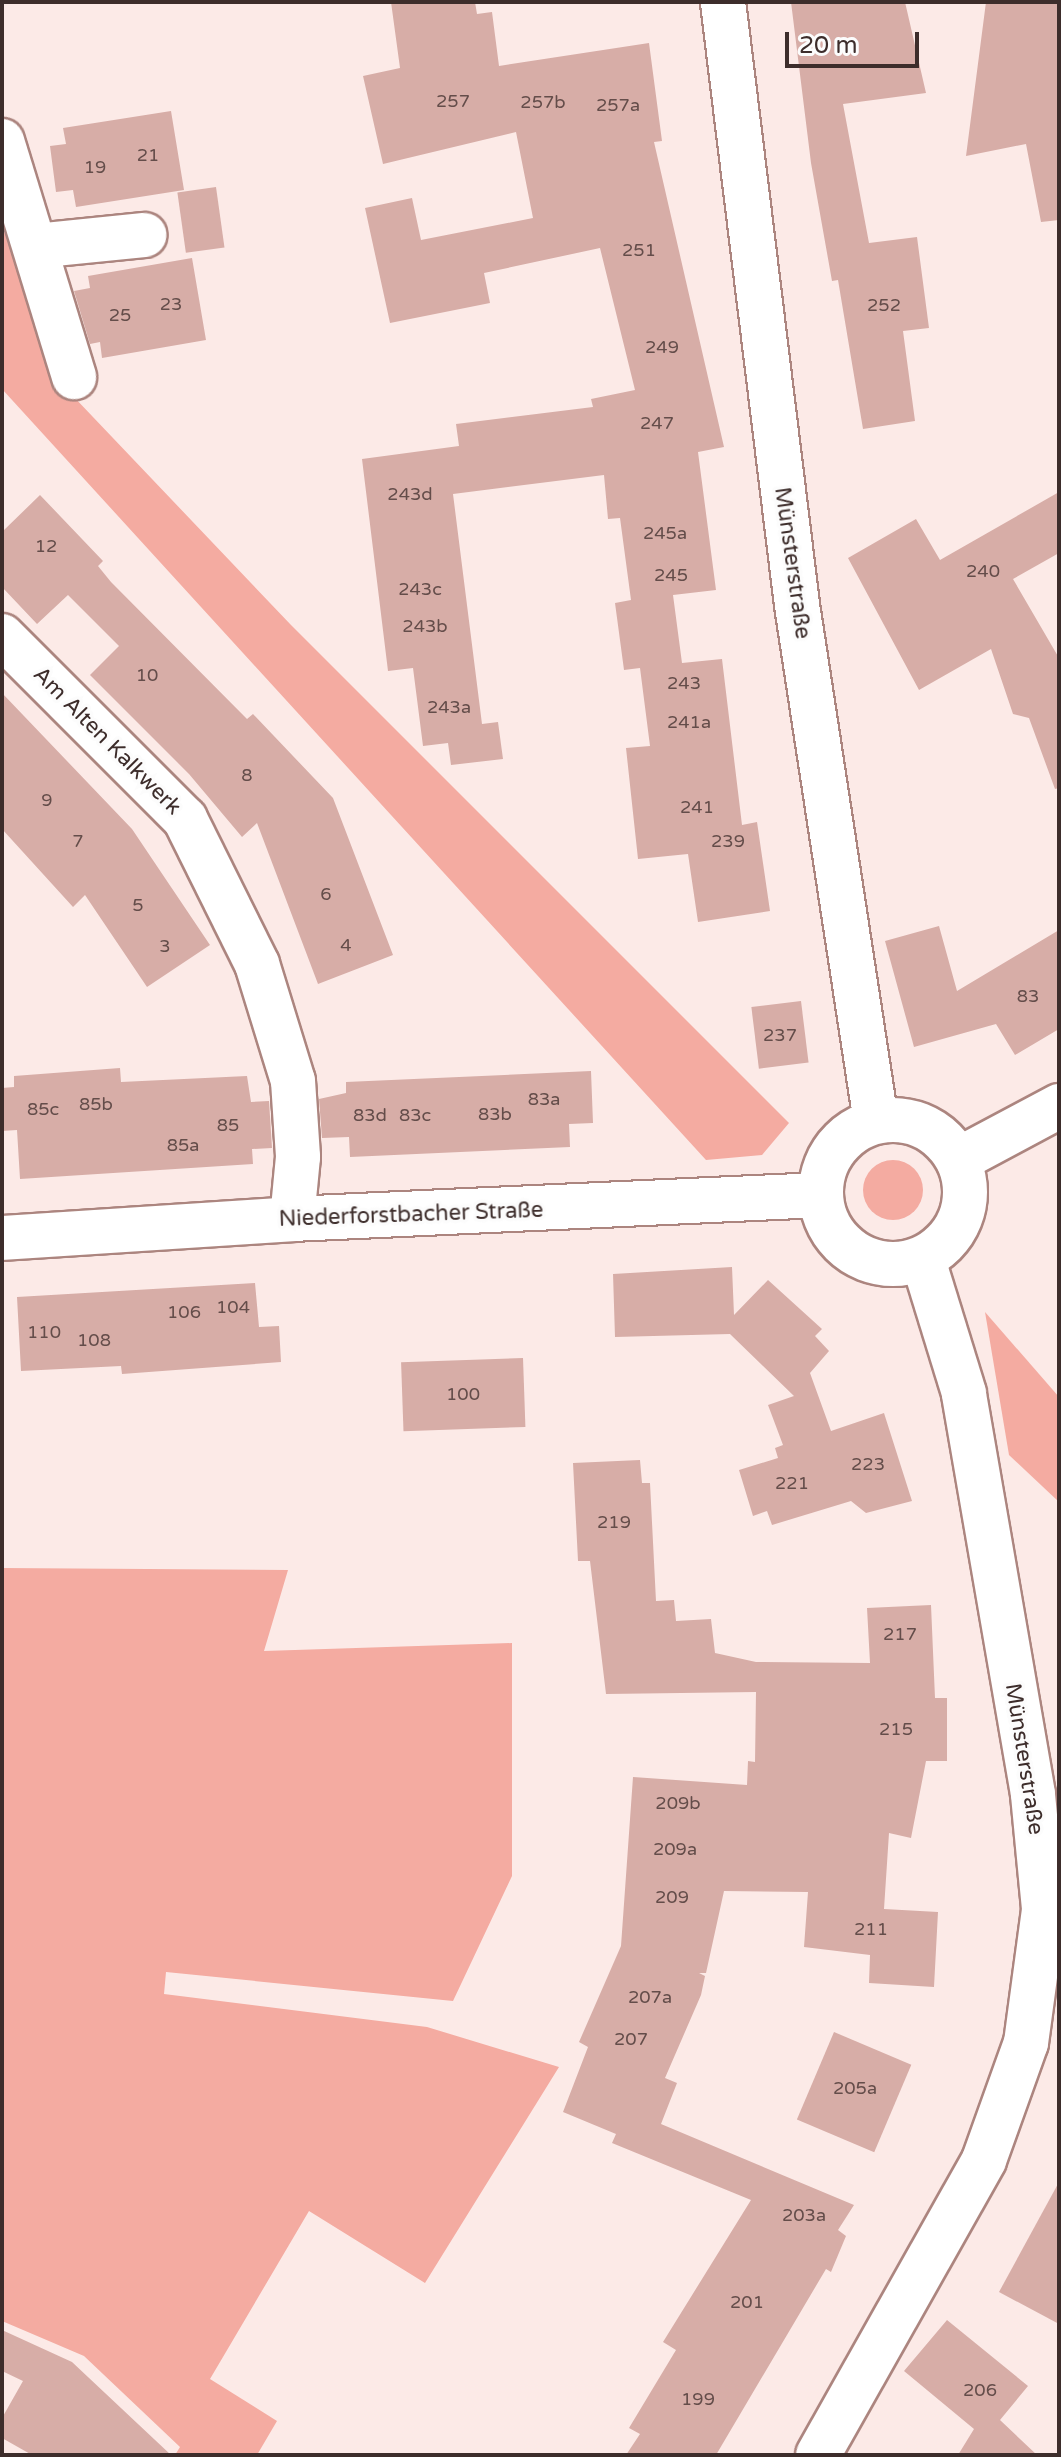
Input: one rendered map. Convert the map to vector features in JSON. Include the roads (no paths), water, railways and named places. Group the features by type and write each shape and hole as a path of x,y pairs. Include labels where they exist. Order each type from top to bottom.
{"street":[{"name":"Münsterstraße","path":"723,2 797,605 876,1121"},
{"path":"2,141 74,377"},
{"path":"36,246 144,235"},
{"name":"Am Alten Kalkwerk","path":"2,636 185,819 257,964 293,1081 298,1157 292,1219"},
{"path":"958,1160 1059,1106"},
{"path":"876,1121 924,1125 945,1140 958,1160 966,1189 961,1218 944,1243 923,1260 895,1265 851,1250 828,1225 820,1195 822,1169 835,1147 876,1121"},
{"name":"Niederforstbacher Straße","path":"2,1238 292,1219 820,1195"},
{"name":"Münsterstraße","path":"818,2455 984,2160 1026,2043 1044,1909 1033,1794 964,1393 923,1260"}]}
